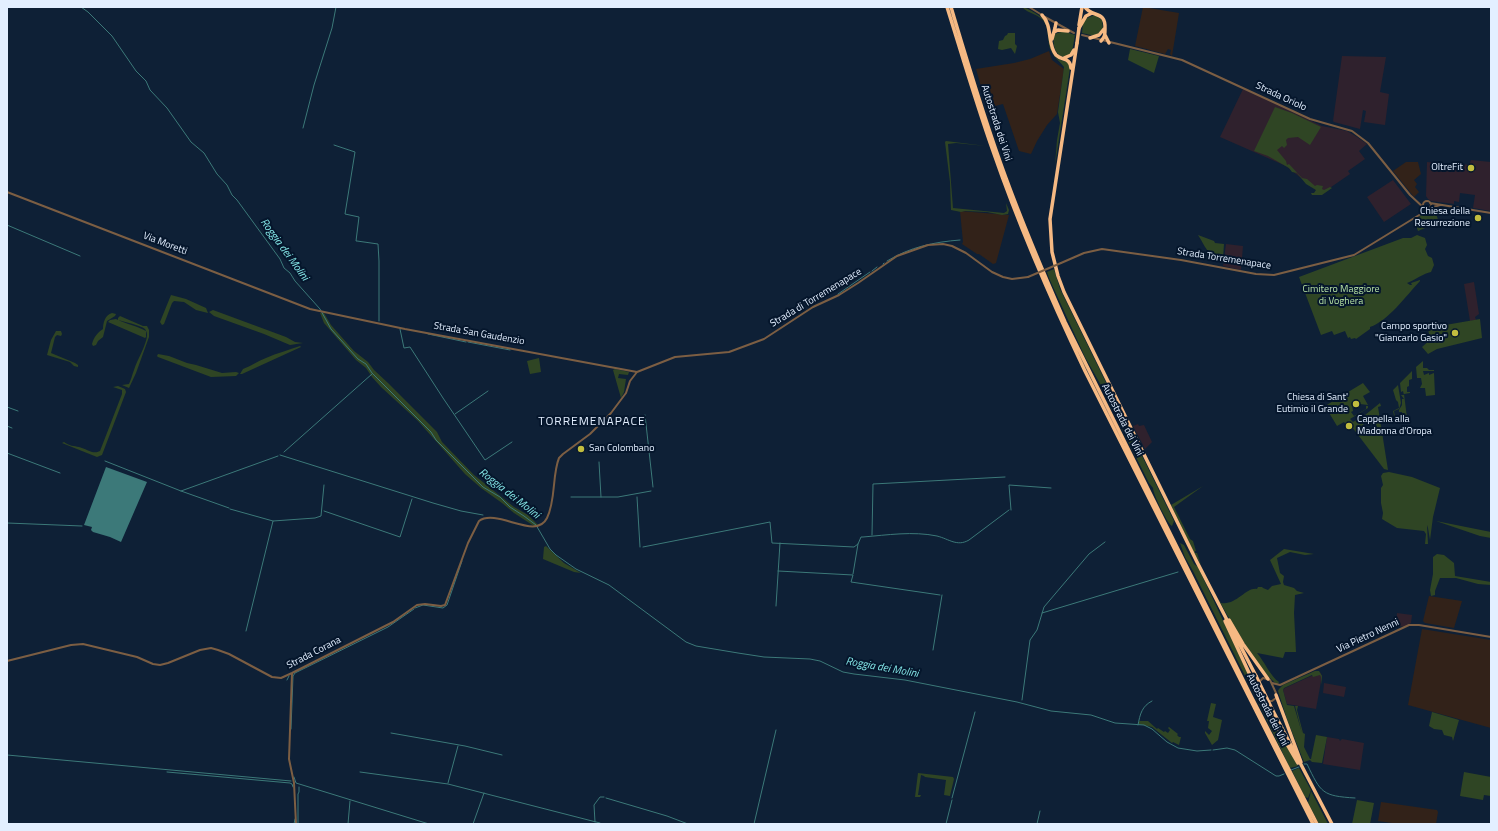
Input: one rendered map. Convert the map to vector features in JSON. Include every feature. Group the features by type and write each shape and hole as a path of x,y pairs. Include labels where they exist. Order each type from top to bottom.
{"highway":[{"name":"Autostrada dei Vini","path":"947,7 993,152 1027,241 1056,308 1085,371 1313,824"},
{"name":"Autostrada dei Vini","path":"950,7 1006,178 1065,322 1317,824"},
{"path":"1082,7 1050,219 1050,237 1056,270 1064,292 1226,618 1332,824"},
{"path":"1085,7 1093,13 1101,16 1104,20 1105,26 1101,41"},
{"path":"1080,24 1086,16 1093,13"},
{"path":"1042,15 1047,22 1055,53 1058,57 1069,61 1072,73"},
{"path":"1049,31 1051,26 1056,23"},
{"path":"1052,42 1056,23"},
{"path":"1054,32 1068,30"},
{"path":"1090,38 1103,34"},
{"path":"1103,34 1109,43"},
{"path":"1063,58 1071,55 1077,43"},
{"path":"1226,618 1229,619 1268,679"},
{"path":"1226,618 1225,622 1257,687"},
{"path":"1276,694 1301,759 1302,766"},
{"path":"1264,701 1292,753 1302,766"}],"street":[{"path":"1029,7 1074,33"},
{"name":"Strada Oriolo","path":"1082,35 1109,43 1175,58 1192,64 1320,123 1352,131 1368,143 1415,201 1424,208"},
{"name":"Via Moretti","path":"7,192 288,300 318,310"},
{"path":"1415,201 1423,203 1427,201 1430,203 1491,213"},
{"path":"1421,214 1424,211 1423,203"},
{"path":"1429,208 1430,203"},
{"path":"1424,208 1447,205"},
{"name":"Strada Torremenapace","path":"1061,263 1084,253 1102,249 1181,260 1256,274 1274,275 1354,255 1429,208"},
{"name":"Strada di Torremenapace","path":"637,372 675,357 730,352 764,339 813,308 858,284 892,259 904,253 928,245 943,244 952,246 966,253 992,272 1003,277 1018,279 1028,277 1061,263"},
{"name":"Strada San Gaudenzio","path":"318,310 405,329 637,372"},
{"name":"Strada Corana","path":"7,661 71,645 83,644 160,665 200,650 211,648 229,654 273,678 281,678 292,674 393,622 417,605 445,605 476,524 482,519 495,518 537,527 543,524 547,518 553,496 559,458 590,434 611,413 626,393 630,381 637,372"},
{"name":"Via Pietro Nenni","path":"1280,684 1412,625 1491,637"},
{"path":"292,674 289,758 294,783 296,824"},
{"path":"1264,678 1272,682 1280,684 1276,694 1272,701 1264,701 1257,687 1259,680 1264,678"},
{"path":"1272,682 1276,694"}],"shaded area":[{"path":"1143,7 1179,13 1172,56 1170,54 1171,50 1168,49 1165,54 1135,46"},
{"path":"1049,51 1052,60 1064,69 1057,114 1047,125 1031,154 1019,151 1003,104 995,106 991,95 984,97 976,69 1014,63 1030,59"},
{"path":"1342,56 1386,57 1380,92 1389,94 1385,125 1364,122 1366,111 1363,110 1360,129 1333,121"},
{"path":"1243,89 1322,126 1347,131 1367,144 1359,151 1365,159 1348,171 1350,174 1321,194 1286,166 1220,137"},
{"path":"1471,160 1491,162 1491,211 1473,208 1475,195 1460,193 1459,202 1454,201 1454,204 1431,201 1428,199 1426,196 1427,162 1469,165"},
{"path":"1406,162 1418,162 1421,174 1414,180 1417,184 1415,187 1419,192 1414,197 1393,171"},
{"path":"1393,180 1411,204 1384,222 1367,197"},
{"path":"960,211 1009,215 996,263 993,264 962,244"},
{"path":"1226,244 1243,246 1241,270 1223,266"},
{"path":"1474,282 1479,314 1475,317 1476,320 1470,321 1464,284"},
{"path":"1138,424 1139,426 1144,425 1152,442 1145,449 1133,426"},
{"path":"106,467 147,482 121,542 93,532 91,530 92,527 84,525"},
{"path":"1429,596 1462,601 1454,628 1425,623 1423,621"},
{"path":"1397,613 1412,615 1411,623 1404,627 1396,625"},
{"path":"1422,629 1491,640 1491,728 1408,705"},
{"path":"1320,672 1322,676 1316,709 1287,704 1283,690 1285,688"},
{"path":"1324,683 1346,687 1344,697 1323,693"},
{"path":"1327,737 1339,739 1340,741 1342,739 1364,743 1360,770 1323,764"},
{"path":"1381,802 1437,810 1436,824 1399,824 1378,821"}],"green space":[{"path":"1022,7 1035,13 1046,22 1052,53 1045,23 1043,20"},
{"path":"1095,15 1102,20 1103,29 1095,36 1082,33 1083,23 1087,18"},
{"path":"1063,31 1075,35 1072,52 1063,57 1055,48 1054,39 1055,34"},
{"path":"1008,33 1015,33 1015,44 1017,46 1015,54 1011,48 1002,50 998,49 999,41 1003,40"},
{"path":"1130,49 1159,56 1154,73 1128,60"},
{"path":"1052,53 1058,59 1069,63 1070,68 1055,165 1060,123 1058,112 1064,67"},
{"path":"1275,107 1292,113 1321,127 1310,145 1298,137 1288,138 1286,140 1287,145 1284,148 1282,146 1277,150 1286,161 1287,165 1289,164 1302,178 1307,179 1315,186 1323,186 1322,189 1324,190 1330,187 1332,188 1322,195 1312,195 1311,193 1314,193 1316,190 1306,184 1297,173 1292,172 1289,168 1268,156 1254,151"},
{"path":"946,141 986,146 956,143 948,144 953,208 1004,213 1007,211 1006,203 1009,210 1008,214 1002,215 987,212 961,212 951,210"},
{"path":"1435,209 1438,220 1429,223 1430,226 1418,231 1414,220 1428,211"},
{"path":"1198,235 1214,241 1215,243 1224,244 1223,258 1217,257 1210,253"},
{"name":"Cimitero Maggiore di Voghera","path":"1417,235 1425,238 1427,245 1425,249 1428,256 1432,258 1434,265 1431,272 1407,283 1412,285 1411,283 1420,280 1390,314 1377,324 1370,327 1370,329 1356,339 1351,339 1350,337 1348,338 1345,331 1334,335 1332,331 1321,335 1299,277 1403,238 1411,238"},
{"path":"1054,269 1060,289 1174,521 1172,526 1167,520 1155,496 1153,488 1149,483 1102,387 1085,357 1049,278 1047,272"},
{"path":"171,295 186,299 206,308 208,313 196,310 184,302 174,301 164,324 162,325 160,322"},
{"path":"213,310 286,337 295,342 303,343 290,345 214,316 209,312"},
{"path":"112,313 116,314 107,321 103,337 96,345 93,346 92,344 94,339 103,329 106,317"},
{"path":"320,313 324,313 331,325 354,351 368,362 374,370 437,432 442,442 474,475 514,507 528,515 538,525 534,526 514,513 465,474 418,421 381,387 366,368 356,360 324,323"},
{"path":"120,316 143,326 147,326 149,330 149,337 129,388 122,385 129,384 147,339 147,334 143,328 118,320"},
{"path":"116,319 146,331 146,337 145,338 108,322"},
{"name":"Campo sportivo \"Giancarlo Gasio\"","path":"1480,319 1482,338 1437,349 1428,354 1422,347 1430,340 1428,328"},
{"path":"56,331 61,331 62,334 61,336 57,335 55,337 51,353 75,363 78,367 74,366 70,362 47,355 51,340"},
{"path":"300,346 301,347 240,374 243,369 263,359"},
{"path":"158,354 169,356 222,373 239,373 236,376 211,377 158,357"},
{"path":"539,358 541,372 530,374 527,361"},
{"path":"1423,361 1423,368 1434,370 1423,371 1424,375 1434,373 1435,395 1426,396 1425,388 1420,388 1422,384 1421,378 1417,378 1416,367"},
{"path":"615,369 629,372 628,375 619,374 618,378 626,379 624,392 621,398 613,370"},
{"path":"1412,371 1412,379 1409,380 1409,386 1407,387 1407,392 1410,393 1404,394 1407,418 1395,420 1393,411 1399,408 1393,390 1398,385 1401,403 1399,409 1394,411 1395,417 1403,417 1402,412 1399,412 1402,405 1402,399 1404,399 1401,395 1404,395 1403,391 1401,392 1400,383"},
{"path":"1363,383 1370,392 1363,396 1368,405 1360,404 1359,401 1355,401 1352,404 1353,411 1351,412 1354,416 1366,409 1366,406 1368,406 1368,408 1350,419 1353,422 1363,416 1364,435 1377,433 1375,424 1367,425 1365,415 1380,403 1381,406 1378,407 1388,470 1384,469 1352,427 1348,428 1344,422 1337,426 1325,406"},
{"path":"118,386 125,389 126,392 102,455 97,457 62,443 64,442 92,452 100,451 122,394 122,390 113,387"},
{"path":"1389,472 1412,477 1440,488 1433,517 1430,540 1427,525 1428,544 1425,544 1426,534 1424,531 1397,528 1382,519 1381,488 1383,485 1381,476 1383,473"},
{"path":"1203,486 1174,507 1190,539 1193,541 1196,551 1195,553 1197,553 1201,565 1189,543 1171,505"},
{"path":"1436,521 1491,532 1491,538 1480,536"},
{"path":"1180,543 1184,545 1194,564 1198,567 1255,689 1254,694 1185,557"},
{"path":"546,546 564,563 581,573 574,572 543,559 544,547"},
{"path":"1284,549 1314,554 1305,555 1290,552 1277,558 1280,573 1284,576 1284,585 1304,593 1295,595 1294,613 1296,652 1285,652 1283,658 1257,653 1279,682 1278,684 1272,680 1256,659 1237,631 1218,598 1221,603 1231,602 1253,589 1257,589 1258,587 1268,590 1272,586 1281,584 1270,560"},
{"path":"1437,554 1444,555 1454,563 1455,576 1491,582 1491,585 1478,584 1456,578 1440,578 1435,595 1431,596 1430,590 1433,574 1433,557"},
{"path":"1315,671 1319,671 1322,676 1321,685 1320,675 1313,677 1312,675 1284,688 1283,690 1287,705 1294,706 1302,733 1295,706 1298,706 1297,710 1303,733 1305,734 1304,747 1310,759 1316,735 1327,737 1322,763 1312,762 1310,760 1304,762 1288,722 1278,691 1283,685"},
{"path":"1256,698 1261,700 1298,766 1290,768"},
{"path":"1211,703 1216,704 1213,717 1222,720 1218,740 1212,745 1205,733 1205,731 1209,735 1212,731 1208,728 1209,721 1207,721"},
{"path":"1432,712 1459,720 1453,741 1452,737 1444,735 1442,730 1434,729 1429,726"},
{"path":"1139,721 1148,721 1157,729 1158,728 1168,733 1170,730 1168,728 1169,727 1178,734 1177,735 1179,737 1181,737 1179,745 1173,742 1172,743 1152,727 1138,724"},
{"path":"1299,768 1311,790 1308,798 1305,797 1292,771"},
{"path":"1464,772 1491,777 1491,796 1484,795 1483,800 1460,796"},
{"path":"918,773 953,777 954,779 950,796 944,795 946,780 921,775 918,795 921,795 920,797 915,797"},
{"path":"1311,791 1328,824 1319,824 1308,803"},
{"path":"1357,800 1374,803 1370,824 1352,824"}],"waterway":[{"name":"Roggia dei Molini","path":"81,7 112,36 136,71 146,81 150,90 167,108 191,142 204,153 217,174 227,185 232,195 280,259 284,268 290,273 295,281 320,309 331,329 358,359 366,364 372,373 483,487 500,497 510,507 536,525 550,549 556,555 576,569 609,585 686,642 696,646 764,657 810,659 820,661 843,672 905,680 1017,702 1051,711 1091,715 1115,723 1144,725 1178,748 1197,751 1211,750"},
{"path":"303,128 314,85 332,28 336,7"},
{"path":"334,145 355,152 345,214 359,217 356,241 378,244 379,321"},
{"path":"7,225 80,256"},
{"path":"887,261 904,252 922,246 960,240"},
{"path":"872,271 877,267"},
{"path":"838,294 870,272"},
{"path":"400,329 404,348 410,347 485,460 512,442"},
{"path":"428,334 466,342"},
{"path":"468,342 510,350"},
{"path":"284,452 372,374"},
{"path":"455,414 488,391"},
{"path":"7,407 18,411"},
{"path":"645,415 653,487"},
{"path":"7,426 12,428"},
{"path":"7,453 60,473"},
{"path":"280,455 433,503 461,511 483,515"},
{"path":"181,491 278,456"},
{"path":"105,461 229,508"},
{"path":"599,462 601,497"},
{"path":"872,535 873,484 1005,477"},
{"path":"246,631 273,521 315,518 321,516 324,485"},
{"path":"1011,510 1009,485 1051,488"},
{"path":"571,497 618,497 651,491"},
{"path":"637,497 640,547"},
{"path":"324,511 400,537 412,499"},
{"path":"230,509 273,521"},
{"path":"643,547 770,522 772,543 854,547 858,544 861,537 891,534 937,536 953,542 961,543 969,540 1009,510"},
{"path":"7,523 82,526"},
{"path":"1022,700 1030,640 1037,630 1044,607 1089,554 1105,542"},
{"path":"776,606 780,543"},
{"path":"853,574 858,544"},
{"path":"415,608 423,605 443,608 447,605 462,561"},
{"path":"778,571 853,575 851,582 940,595"},
{"path":"1042,613 1178,572"},
{"path":"933,650 942,595"},
{"path":"291,729 293,676 295,673 388,627 414,609"},
{"path":"287,680 289,676"},
{"path":"1138,725 1142,711 1146,705 1152,701"},
{"path":"952,798 975,712"},
{"path":"754,824 776,730"},
{"path":"391,733 465,746 502,755"},
{"path":"448,783 458,746"},
{"path":"1213,750 1227,748 1235,750 1276,776 1284,774"},
{"path":"7,755 291,781"},
{"path":"1304,764 1307,764 1316,781 1324,791 1336,796 1355,798"},
{"path":"1291,770 1299,767"},
{"path":"167,772 290,783 293,787"},
{"path":"360,772 448,784 600,823"},
{"path":"294,777 296,783 429,824"},
{"path":"298,824 299,787"},
{"path":"473,824 484,793"},
{"path":"595,822 594,805 600,797 604,797"},
{"path":"606,798 667,816 688,824"},
{"path":"946,824 952,800"},
{"path":"348,824 350,801"},
{"path":"1037,824 1040,811"},
{"path":"294,824 295,819"}],"place":[{"name":"OltreFit","path":"1471,168"},
{"name":"Chiesa della Resurrezione","path":"1478,218"},
{"name":"Campo sportivo \"Giancarlo Gasio\"","path":"1455,333"},
{"name":"Chiesa di Sant' Eutimio il Grande","path":"1356,404"},
{"name":"Cappella alla Madonna d'Oropa","path":"1349,426"},
{"name":"San Colombano","path":"581,449"}],"district":[{"name":"TORREMENAPACE","path":"592,422"}]}
